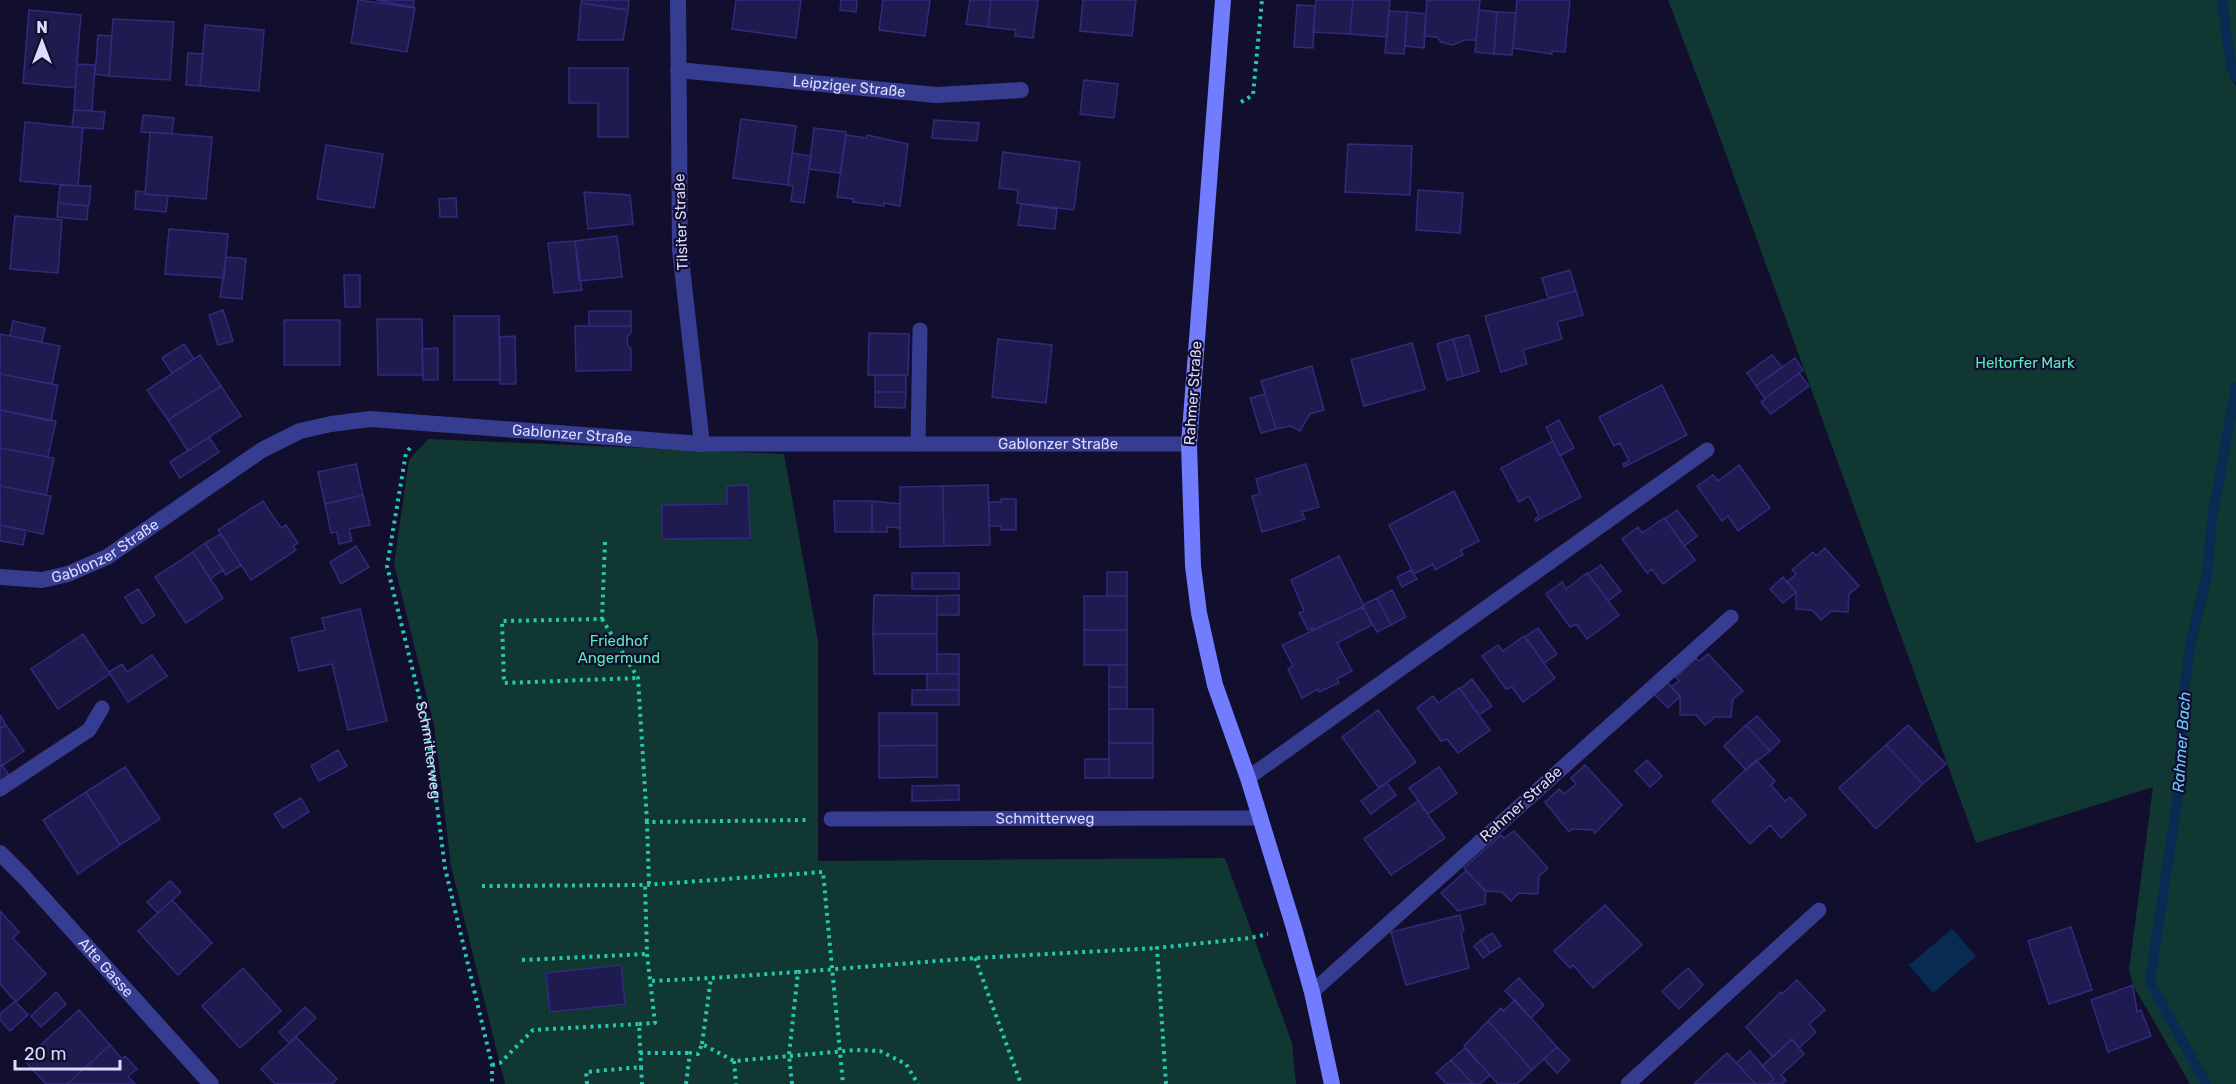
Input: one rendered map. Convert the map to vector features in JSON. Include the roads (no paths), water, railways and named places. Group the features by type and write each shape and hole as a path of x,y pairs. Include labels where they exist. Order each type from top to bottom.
{"main road":[{"name":"Rahmer Straße","path":"1223,0 1189,444 1193,566 1199,613 1215,685 1248,778 1294,928 1312,992 1332,1084"}],"street":[{"name":"Tilsiter Straße","path":"678,0 680,250 702,444"},
{"name":"Leipziger Straße","path":"678,70 936,95 1021,90"},
{"name":"Gablonzer Straße","path":"0,577 42,580 68,574 107,557 262,450 300,431 332,424 370,419 702,444"},
{"name":"Alte Gasse","path":"0,854 25,878 211,1084"}],"lane":[{"path":"918,444 920,330"},
{"name":"Gablonzer Straße","path":"702,444 1189,444"},
{"path":"1248,778 1707,450"},
{"name":"Rahmer Straße","path":"1312,992 1731,617"},
{"path":"0,789 89,730 102,708"},
{"name":"Schmitterweg","path":"831,819 1260,818"},
{"path":"1628,1084 1820,910"}],"water":[{"path":"1952,929 1976,956 1933,993 1909,965"}],"waterway":[{"name":"Rahmer Bach","path":"2222,0 2231,66 2236,77"},
{"name":"Rahmer Bach","path":"2206,1084 2150,982 2180,780 2183,698 2191,641 2207,575 2212,519 2236,387"}],"park label":[{"name":"Heltorfer Mark","path":"2025,363"},
{"name":"Friedhof Angermund","path":"619,650"}]}
